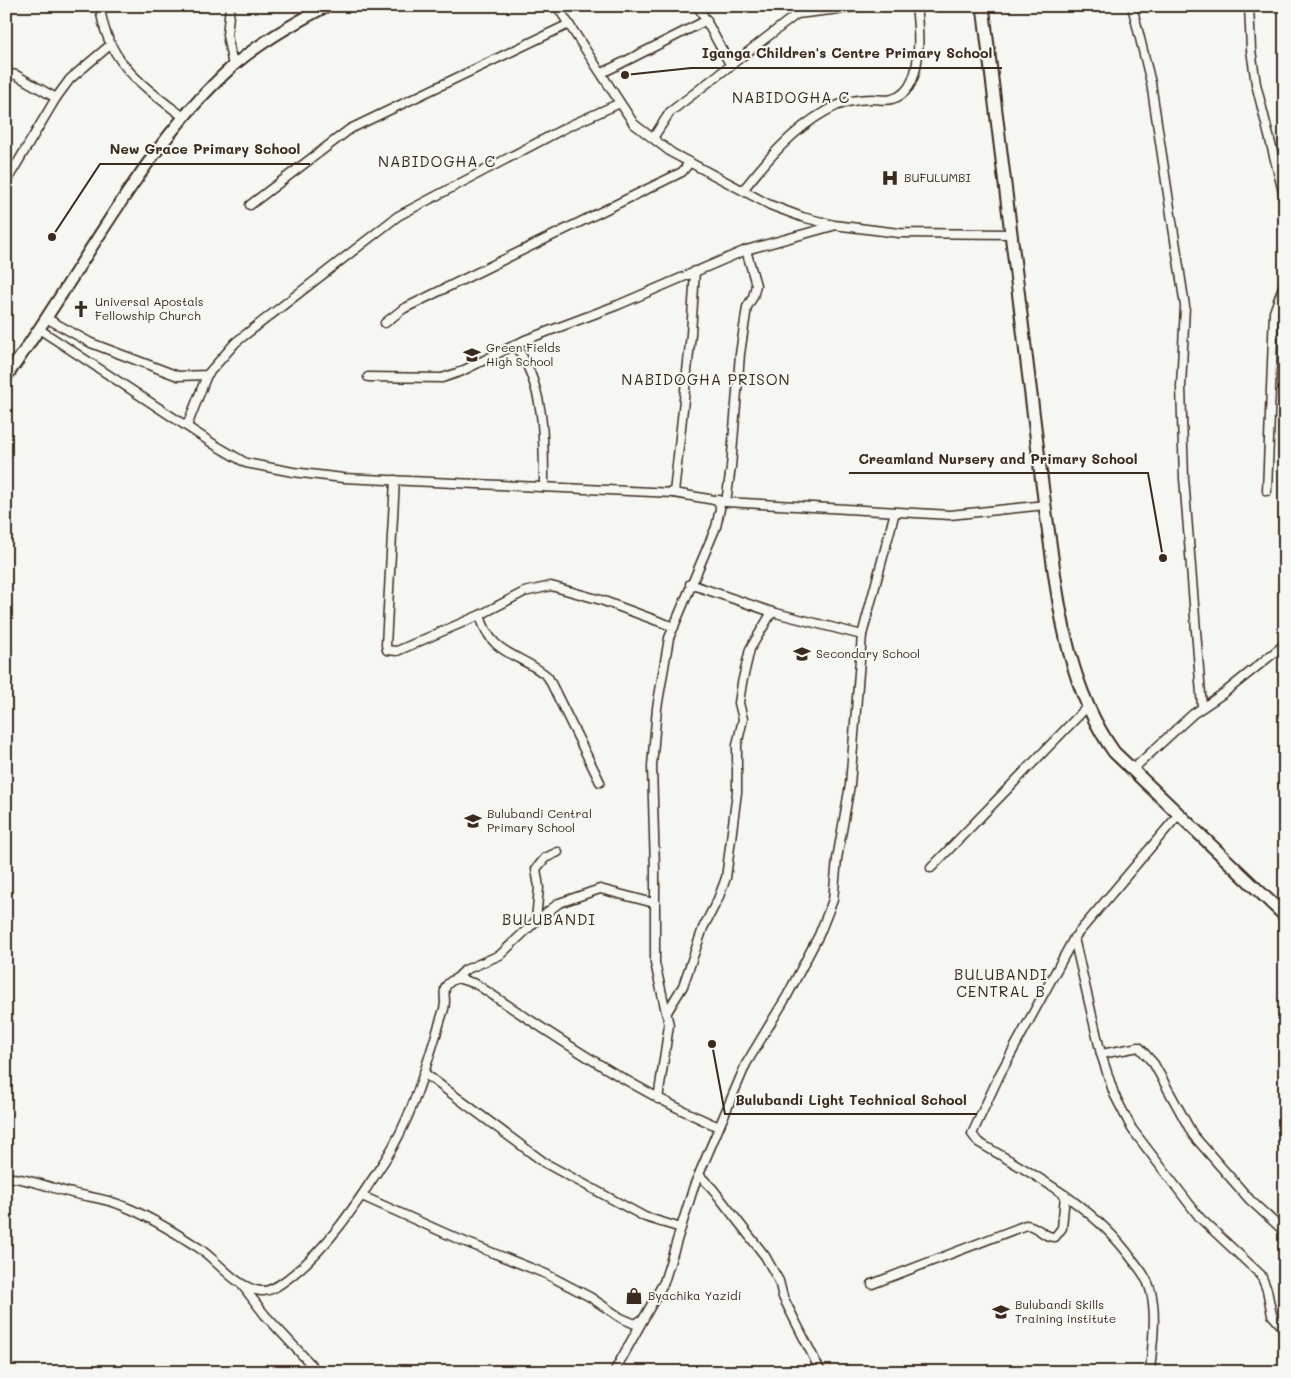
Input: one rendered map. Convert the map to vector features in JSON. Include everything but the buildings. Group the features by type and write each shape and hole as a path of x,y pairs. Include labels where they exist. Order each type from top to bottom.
{"main road":[{"path":"983,6 1044,505 1061,618 1071,663 1087,707 1099,731 1114,752 1285,916"}],"street":[{"path":"100,6 102,26 109,46 127,70 150,92 185,118"},
{"path":"230,6 227,35 233,66"},
{"path":"6,377 10,364 39,329 138,179 185,118 233,66 275,34 326,6"},
{"path":"569,6 558,8 634,124 672,153 770,206 834,225 899,233 1011,234"},
{"path":"698,6 731,66"},
{"path":"793,6 797,14"},
{"path":"653,138 658,126 670,112 797,14 865,6"},
{"path":"743,190 775,151 800,129 825,111 846,101 892,99 906,89 916,73 918,26 916,6"},
{"path":"1132,6 1151,83 1185,306 1181,387 1184,478 1202,707"},
{"path":"1249,6 1251,50 1256,84 1285,200"},
{"path":"602,73 707,20"},
{"path":"250,205 350,129 569,24"},
{"path":"6,182 56,98 70,79 109,46"},
{"path":"6,73 16,75 56,98"},
{"path":"187,426 207,375 236,342 398,216 569,126 620,103"},
{"path":"385,323 412,304 682,172 690,162"},
{"path":"368,377 442,378 460,372 515,345 746,250 834,225"},
{"path":"658,1099 669,1025 655,963 654,903 656,869 652,766 657,708 674,627 690,584 716,527 731,467 740,354 747,307 753,297 756,285 746,250"},
{"path":"674,494 691,334 695,271"},
{"path":"1268,491 1274,312 1285,281"},
{"path":"46,318 91,343 178,376 207,375"},
{"path":"39,329 215,445 246,463 335,477 674,494 723,501 950,515 1044,505"},
{"path":"515,345 528,362 539,401 544,442 544,486"},
{"path":"395,480 387,604 386,645 388,650 397,651 480,615 524,592 551,586 601,600 674,627"},
{"path":"614,1372 664,1282 699,1175 746,1064 787,996 833,900 837,859 850,785 862,636 895,512"},
{"path":"690,584 772,612 862,636"},
{"path":"667,1012 683,986 703,928 726,878 737,792 737,745 743,719 739,703 742,683 750,649 772,612"},
{"path":"480,615 487,633 496,645 506,653 538,668 548,677 600,782"},
{"path":"1132,770 1202,707 1285,644"},
{"path":"931,868 1087,707"},
{"path":"1150,1372 1154,1312 1151,1292 1145,1276 1123,1246 1086,1210 1065,1195 978,1142 972,1134 1000,1074 1074,938 1179,814"},
{"path":"536,921 539,888 536,869 545,858 558,852"},
{"path":"6,1178 12,1176 36,1184 122,1205 199,1249 242,1283 259,1291 268,1291 282,1284 307,1264 330,1240 362,1196 396,1143 424,1073 445,1006 443,993 450,981 457,978 465,970 500,956 536,921 558,903 600,889 654,903"},
{"path":"1074,938 1101,1054 1114,1094 1132,1129 1200,1218 1261,1275 1268,1290 1272,1315 1285,1330"},
{"path":"457,978 476,984 628,1082 658,1099 719,1127"},
{"path":"1101,1054 1139,1047 1154,1064 1193,1135 1250,1200 1285,1232"},
{"path":"424,1073 545,1163 645,1217 681,1228"},
{"path":"699,1175 712,1188 765,1256 779,1281 783,1297 821,1372"},
{"path":"872,1284 1026,1225 1030,1225 1050,1237 1055,1237 1062,1228 1065,1195"},
{"path":"362,1196 458,1239 546,1274 590,1297 620,1318 635,1324 644,1318"},
{"path":"242,1283 265,1315 318,1372"}],"place":[{"name":"Iganga Children's Centre Primary School","path":"625,75"},
{"name":"BUFULUMBI","path":"890,178"},
{"name":"New Grace Primary School","path":"52,237"},
{"name":"Universal Apostals Fellowship Church","path":"81,309"},
{"name":"Green Fields High School","path":"472,355"},
{"name":"Creamland Nursery and Primary School","path":"1163,558"},
{"name":"Secondary School","path":"802,654"},
{"name":"Bulubandi Central Primary School","path":"473,821"},
{"name":"Bulubandi Light Technical School","path":"712,1044"},
{"name":"Byachika Yazidi","path":"634,1296"},
{"name":"Bulubandi Skills Training institute","path":"1001,1312"}],"district":[{"name":"NABIDOGHA C","path":"791,98"},
{"name":"NABIDOGHA C","path":"437,162"},
{"name":"NABIDOGHA PRISON","path":"706,380"},
{"name":"BULUBANDI","path":"549,920"},
{"name":"BULUBANDI CENTRAL B","path":"1001,984"}]}
